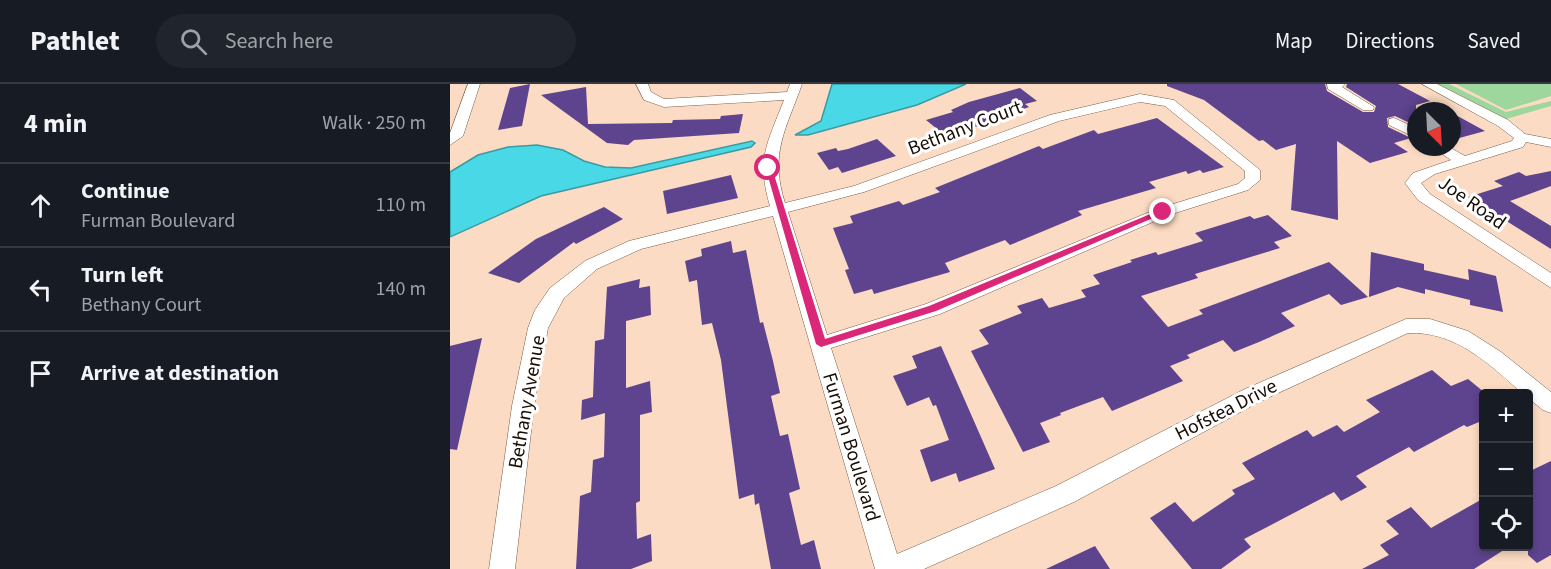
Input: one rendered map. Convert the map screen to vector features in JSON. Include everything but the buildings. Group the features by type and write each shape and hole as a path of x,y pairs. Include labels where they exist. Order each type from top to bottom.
{"street":[{"path":"450,141 456,136 474,84"},
{"path":"642,84 645,94 651,100 664,103 794,90"},
{"path":"1334,84 1368,107"},
{"path":"1428,84 1503,123 1521,137 1551,144"},
{"name":"Furman Boulevard","path":"794,90 770,154 768,168 821,344 832,389 888,569"},
{"name":"Bethany Court","path":"600,260 635,245 895,177 1055,118 1140,98 1169,103 1253,170 1252,180 1243,187 1163,212 933,309 821,344"},
{"path":"1394,122 1407,129"},
{"name":"Joe Road","path":"1521,137 1518,144 1418,176 1413,183 1424,197 1551,282"},
{"path":"1455,156 1464,161"},
{"name":"Bethany Avenue","path":"502,569 523,406 538,328 545,310 557,293 572,278 600,260"},
{"name":"Hofstea Drive","path":"894,569 979,534 1065,494 1253,395 1406,326 1431,326 1457,334 1480,348 1551,404"}],"green space":[{"path":"1421,84 1449,84 1506,112 1551,101 1551,106 1496,122 1461,104 1461,102 1457,102"},
{"path":"1456,84 1551,84 1551,96 1506,110"}],"water":[{"path":"832,84 966,84 917,105 808,135 795,135 821,121"},
{"path":"752,141 755,143 751,147 541,196 450,237 450,172 478,155 508,147 537,145 563,150 584,161 605,167 631,168"}],"route":[{"path":"768,168 821,344 933,309 1163,212"}]}
